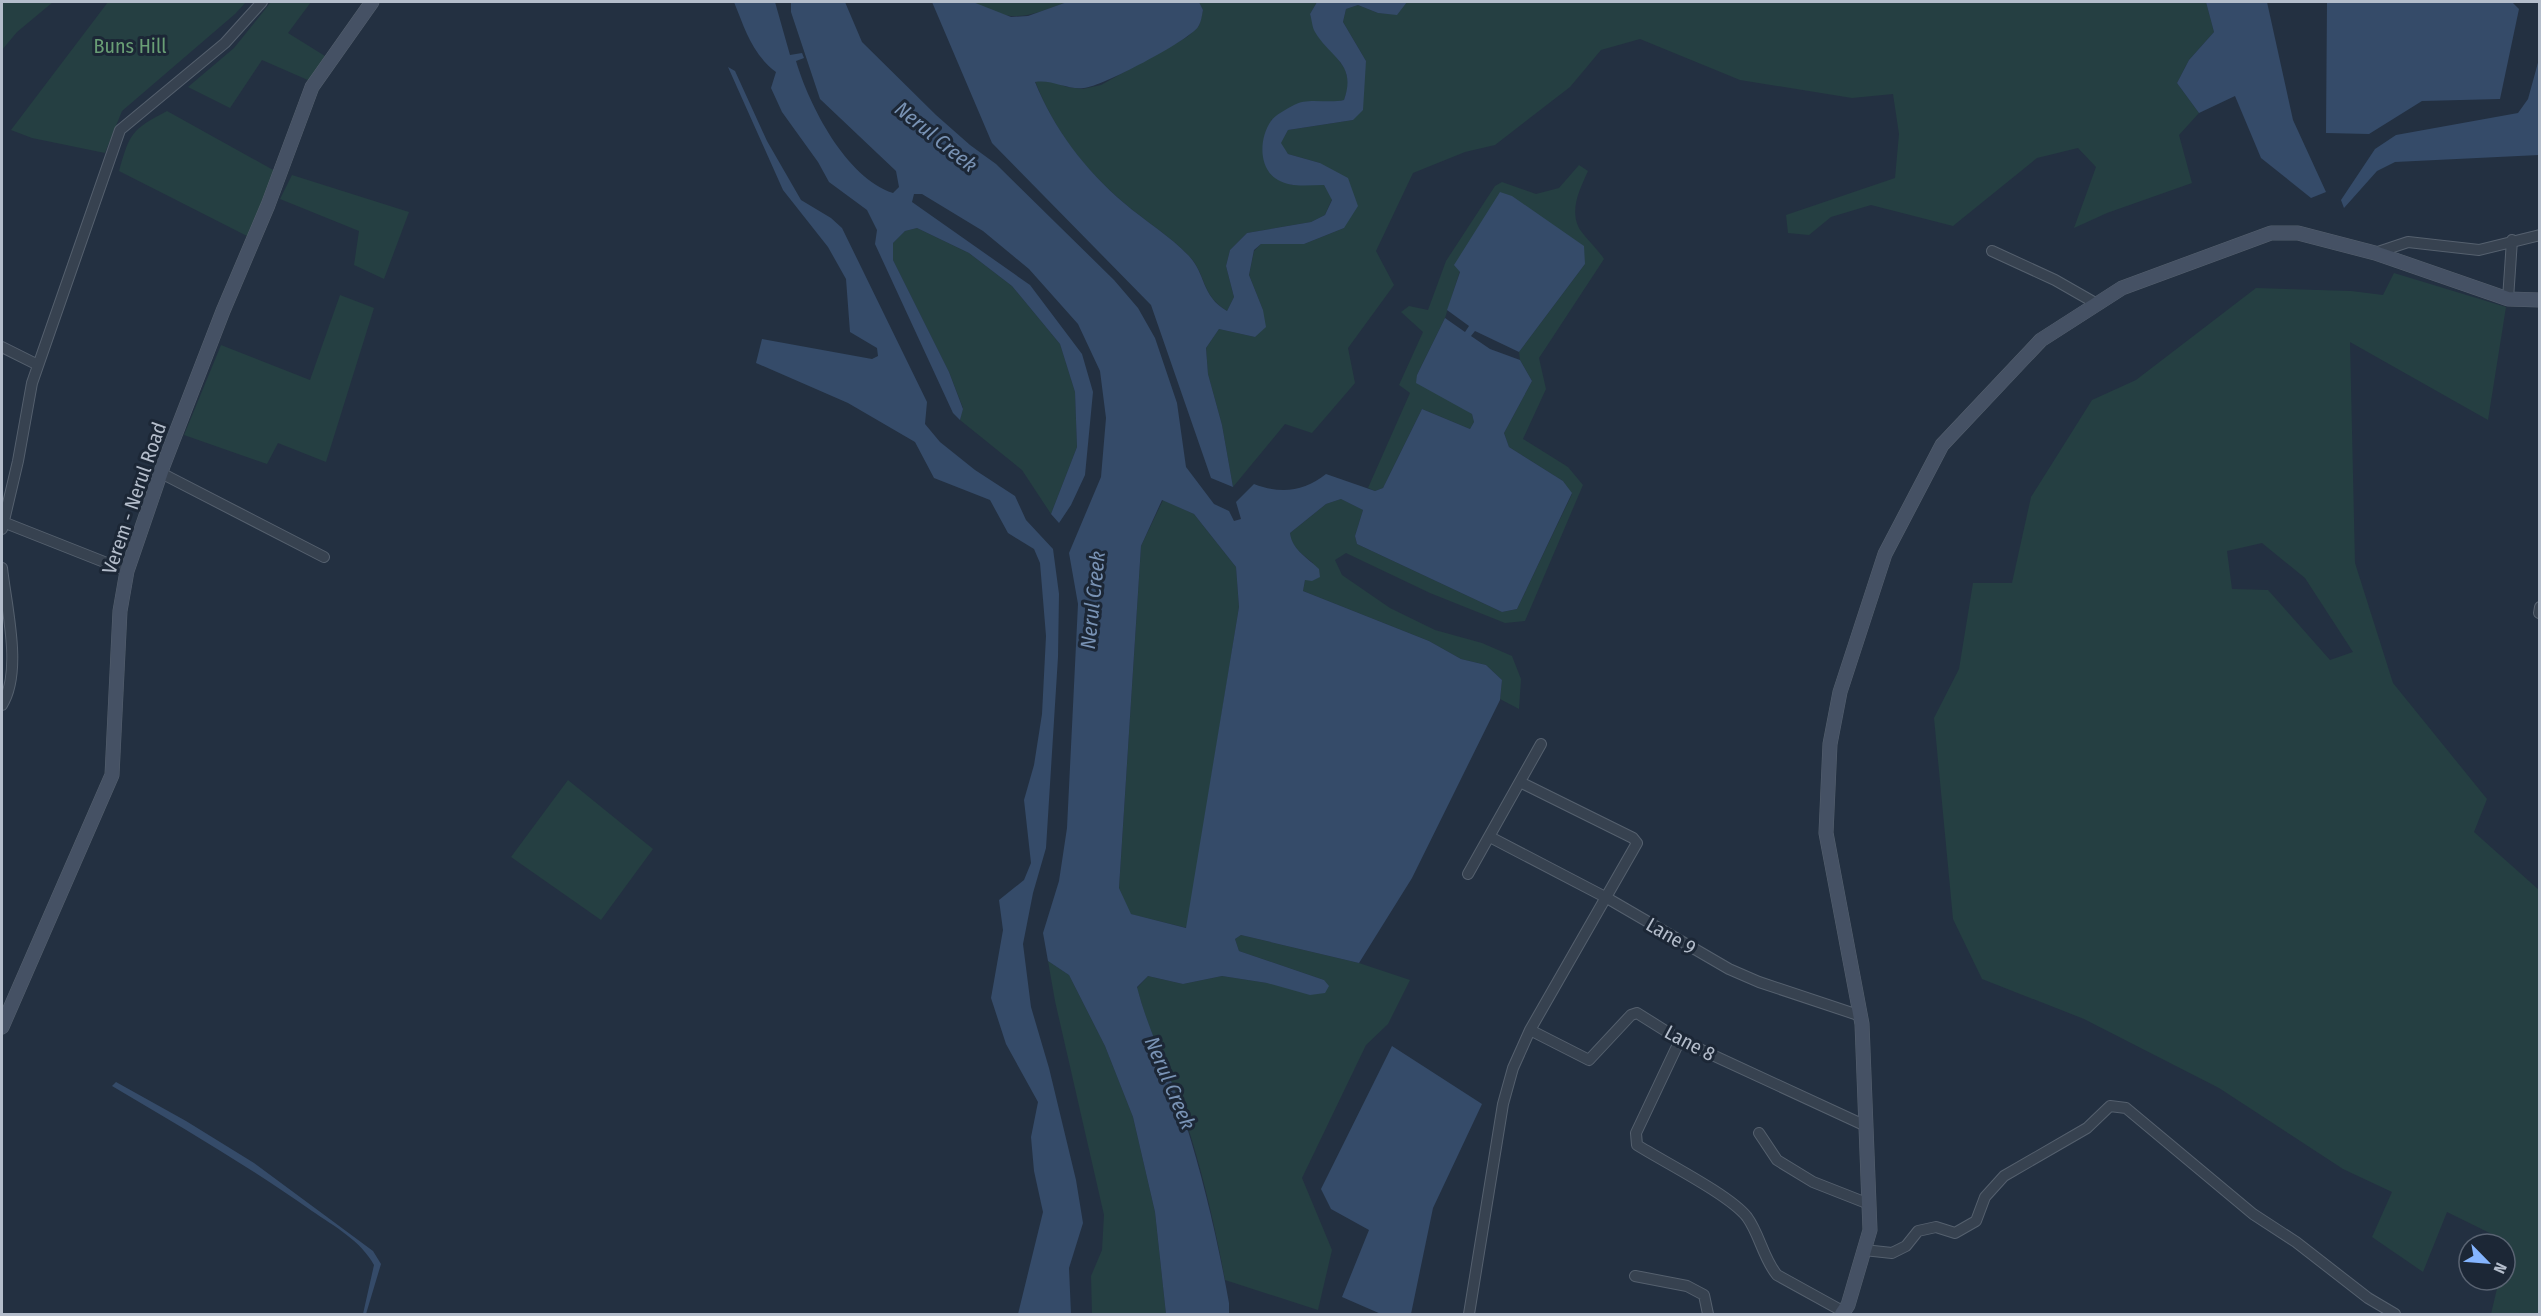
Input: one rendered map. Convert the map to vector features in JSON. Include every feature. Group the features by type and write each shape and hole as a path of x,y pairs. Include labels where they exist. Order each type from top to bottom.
{"main road":[{"name":"Verem - Nerul Road","path":"2,1028 112,775 120,611 128,571 161,473 223,311 268,205 312,87 372,2"},
{"path":"1843,1313 1848,1305 1870,1230 1861,1016 1826,833 1830,744 1840,692 1885,554 1942,445 2041,340 2122,288 2271,233 2298,232 2375,253 2508,299 2540,300"}],"street":[{"path":"128,571 2,526 32,383 120,130 225,43 262,2"},
{"path":"2375,253 2408,242 2479,250 2512,240 2540,235"},
{"path":"2508,299 2512,240"},
{"path":"1992,251 2055,280 2097,304"},
{"path":"2,347 39,365"},
{"path":"161,473 324,557"},
{"path":"2,568 11,677 2,705"},
{"path":"2539,613 2540,607"},
{"path":"1468,874 1541,744"},
{"path":"1469,1314 1503,1104 1513,1068 1530,1030 1635,848 1636,840 1520,782"},
{"name":"Lane 9","path":"1490,837 1607,898 1729,969 1759,982 1861,1016"},
{"name":"Lane 8","path":"1530,1030 1586,1060 1592,1059 1631,1015 1637,1013 1680,1040 1866,1126"},
{"path":"1680,1040 1636,1133 1637,1146 1737,1206 1754,1229 1770,1267 1777,1275 1843,1313"},
{"path":"1864,1250 1892,1253 1906,1246 1918,1231 1936,1227 1955,1233 1976,1221 1985,1197 2004,1176 2087,1128 2110,1106 2126,1107 2253,1214 2296,1242 2368,1298 2395,1314"},
{"path":"1759,1133 1777,1160 1813,1182 1869,1204"},
{"path":"1635,1276 1687,1286 1704,1295 1708,1314"}],"green space":[{"path":"2,2 53,2 17,32 2,50"},
{"name":"Buns Hill","path":"108,2 246,2 122,111 105,153 32,138 11,130"},
{"path":"271,2 311,2 288,33 325,56 310,81 262,60 230,108 188,87 234,48"},
{"path":"973,2 1067,2 1031,14 1010,16 999,14"},
{"path":"1199,2 1317,2 1310,14 1323,43 1345,69 1349,85 1344,100 1328,104 1312,101 1271,120 1291,185 1324,185 1332,199 1325,215 1311,222 1247,233 1230,250 1226,266 1234,297 1227,311 1212,298 1199,270 1189,256 1109,190 1083,162 1051,116 1035,81 1051,81 1067,87 1083,89 1101,85 1187,37 1199,26 1203,10"},
{"path":"1407,2 2206,2 2214,32 2189,60 2177,83 2199,113 2179,135 2192,183 2107,213 2074,228 2096,167 2078,148 2037,158 1953,226 1871,205 1831,217 1809,235 1788,233 1786,215 1895,178 1899,134 1893,94 1852,98 1740,80 1640,39 1601,50 1570,87 1495,145 1465,152 1413,173 1376,251 1394,285 1348,348 1355,383 1312,433 1285,424 1233,487 1222,425 1208,374 1206,348 1219,329 1255,337 1263,310 1249,275 1254,251 1261,244 1304,244 1344,228 1320,163 1288,154 1280,144 1288,130 1353,120 1366,61 1343,22 1346,9 1358,5 1378,13 1396,14"},
{"path":"167,111 275,171 247,236 119,171 126,148 134,134 146,123"},
{"path":"1579,165 1588,171 1577,197 1576,219 1580,229 1604,259 1539,358 1546,389 1523,439 1568,467 1583,485 1525,621 1505,623 1430,593 1346,553 1335,560 1342,575 1390,608 1435,630 1482,643 1512,656 1521,679 1519,709 1500,699 1502,680 1486,665 1461,659 1429,641 1303,591 1305,580 1313,563 1295,546 1290,533 1326,504 1341,499 1363,510 1355,536 1357,544 1502,612 1517,609 1572,494 1563,481 1509,447 1504,433 1532,381 1520,360 1519,352 1585,264 1460,271 1445,318 1417,375 1472,414 1474,422 1470,429 1422,409 1383,488 1375,491 1368,488 1410,393 1399,385 1423,332 1401,312 1409,306 1428,310 1446,261 1495,186 1502,182 1536,194 1559,188"},
{"path":"292,175 409,212 384,279 354,265 359,231 280,199"},
{"path":"917,228 969,253 1012,286 1060,344 1075,392 1077,447 1051,514 1022,470 960,420 963,408 949,372 893,260 893,243 905,231"},
{"path":"2394,273 2506,307 2488,420 2350,342 2355,563 2393,683 2487,799 2474,832 2539,890 2539,1314 2491,1314 2496,1292 2517,1292 2517,1232 2488,1232 2447,1212 2423,1272 2372,1237 2392,1192 2343,1169 2219,1088 2084,1019 1982,979 1953,919 1934,718 1959,669 1973,583 2012,583 2031,497 2092,400 2136,380 2256,288 2351,291 2383,295","holes":["2262,543 2305,578 2353,652 2330,660 2268,590 2232,589 2227,551"]},
{"path":"340,295 374,308 326,462 278,443 267,464 184,435 221,345 310,380"},
{"path":"1163,500 1194,514 1236,567 1239,607 1187,928 1130,914 1119,888 1141,546"},
{"path":"568,780 653,849 601,920 511,857"},
{"path":"1241,935 1359,963 1410,980 1388,1024 1366,1045 1302,1178 1332,1250 1318,1310 1225,1280 1208,1198 1191,1138 1137,988 1148,976 1183,984 1222,976 1267,983 1324,980 1239,951 1235,939"},
{"path":"1048,961 1069,975 1105,1046 1133,1117 1155,1212 1166,1314 1092,1314 1091,1276 1102,1250 1104,1215"}],"water":[{"name":"Nerul Creek","path":"734,2 775,2 790,55 802,53 804,58 796,61 802,79 832,138 860,172 876,185 893,193 899,187 896,171 820,99 791,12 791,2 845,2 862,42 936,115 996,164 1114,280 1138,308 1155,338 1177,403 1186,467 1214,504 1229,511 1234,521 1241,519 1236,502 1254,484 1273,489 1292,490 1309,485 1326,474 1375,491 1383,488 1422,409 1470,429 1474,422 1472,414 1416,383 1417,375 1445,318 1465,332 1469,326 1447,310 1460,272 1454,265 1500,192 1512,196 1584,246 1585,264 1519,352 1475,331 1471,336 1490,349 1520,360 1532,381 1504,433 1509,447 1563,481 1572,493 1517,609 1502,612 1357,544 1355,536 1363,510 1341,499 1326,504 1290,533 1297,549 1319,569 1320,577 1312,581 1305,580 1303,591 1429,641 1461,659 1486,665 1502,680 1500,700 1412,878 1359,963 1241,935 1235,939 1239,951 1324,980 1329,986 1325,993 1310,995 1267,983 1222,976 1183,984 1148,976 1137,987 1180,1104 1198,1166 1220,1257 1229,1314 1166,1314 1155,1212 1133,1117 1105,1046 1069,975 1048,961 1043,933 1059,881 1067,828 1078,604 1069,553 1101,477 1106,418 1100,371 1078,324 1029,269 983,231 922,194 914,194 912,202 1030,285 1082,354 1093,392 1085,475 1071,505 1059,523 1051,514 1077,447 1075,392 1060,344 1012,286 969,253 917,228 905,231 893,243 893,260 949,372 963,409 960,420 953,413 875,244 877,230 867,210 829,182 818,162 782,112 771,88 776,72 755,49","holes":["1162,500 1194,514 1236,567 1239,607 1186,928 1131,914 1119,888 1141,546"]},
{"path":"932,2 973,2 1011,17 1028,16 1067,2 1199,2 1203,10 1201,21 1191,34 1125,72 1084,88 1035,82 1051,116 1084,163 1124,203 1189,256 1212,299 1227,311 1234,297 1226,266 1230,250 1247,233 1311,222 1325,215 1332,200 1324,185 1294,185 1278,180 1267,169 1262,153 1267,128 1281,112 1305,101 1344,100 1347,88 1345,69 1315,32 1310,14 1317,2 1407,2 1397,15 1378,13 1358,5 1346,9 1343,22 1366,61 1363,110 1353,120 1288,130 1281,143 1288,154 1320,163 1348,178 1358,206 1344,228 1304,244 1261,244 1254,250 1249,275 1263,310 1266,327 1255,337 1219,329 1206,348 1208,374 1222,425 1233,487 1211,478 1151,305 992,143"},
{"path":"2206,2 2267,2 2293,120 2326,192 2311,198 2261,158 2235,96 2199,113 2177,83 2189,60 2214,32"},
{"path":"2327,2 2512,2 2519,9 2500,99 2422,101 2369,134 2326,133"},
{"path":"2539,59 2539,155 2395,162 2377,171 2344,208 2341,200 2375,149 2396,135 2518,113 2528,99"},
{"path":"728,67 735,71 767,141 801,200 831,218 842,228 927,402 925,424 940,442 975,470 1015,496 1026,520 1053,549 1059,594 1058,657 1046,848 1033,893 1023,944 1031,1007 1049,1068 1076,1180 1083,1223 1069,1268 1071,1314 1018,1314 1043,1212 1034,1171 1031,1137 1038,1102 1006,1044 991,998 1003,930 999,900 1024,880 1031,863 1024,800 1034,765 1042,714 1046,636 1040,563 1034,549 1008,533 990,500 934,478 915,442 848,403 756,363 762,339 872,359 878,356 877,348 850,332 846,279 828,247 783,190"},
{"path":"1392,1046 1482,1104 1433,1208 1411,1314 1381,1314 1342,1297 1369,1230 1331,1209 1321,1189"},
{"path":"116,1082 254,1163 373,1251 381,1264 366,1314 363,1314 374,1265 369,1256 354,1241 239,1162 112,1086"}]}
